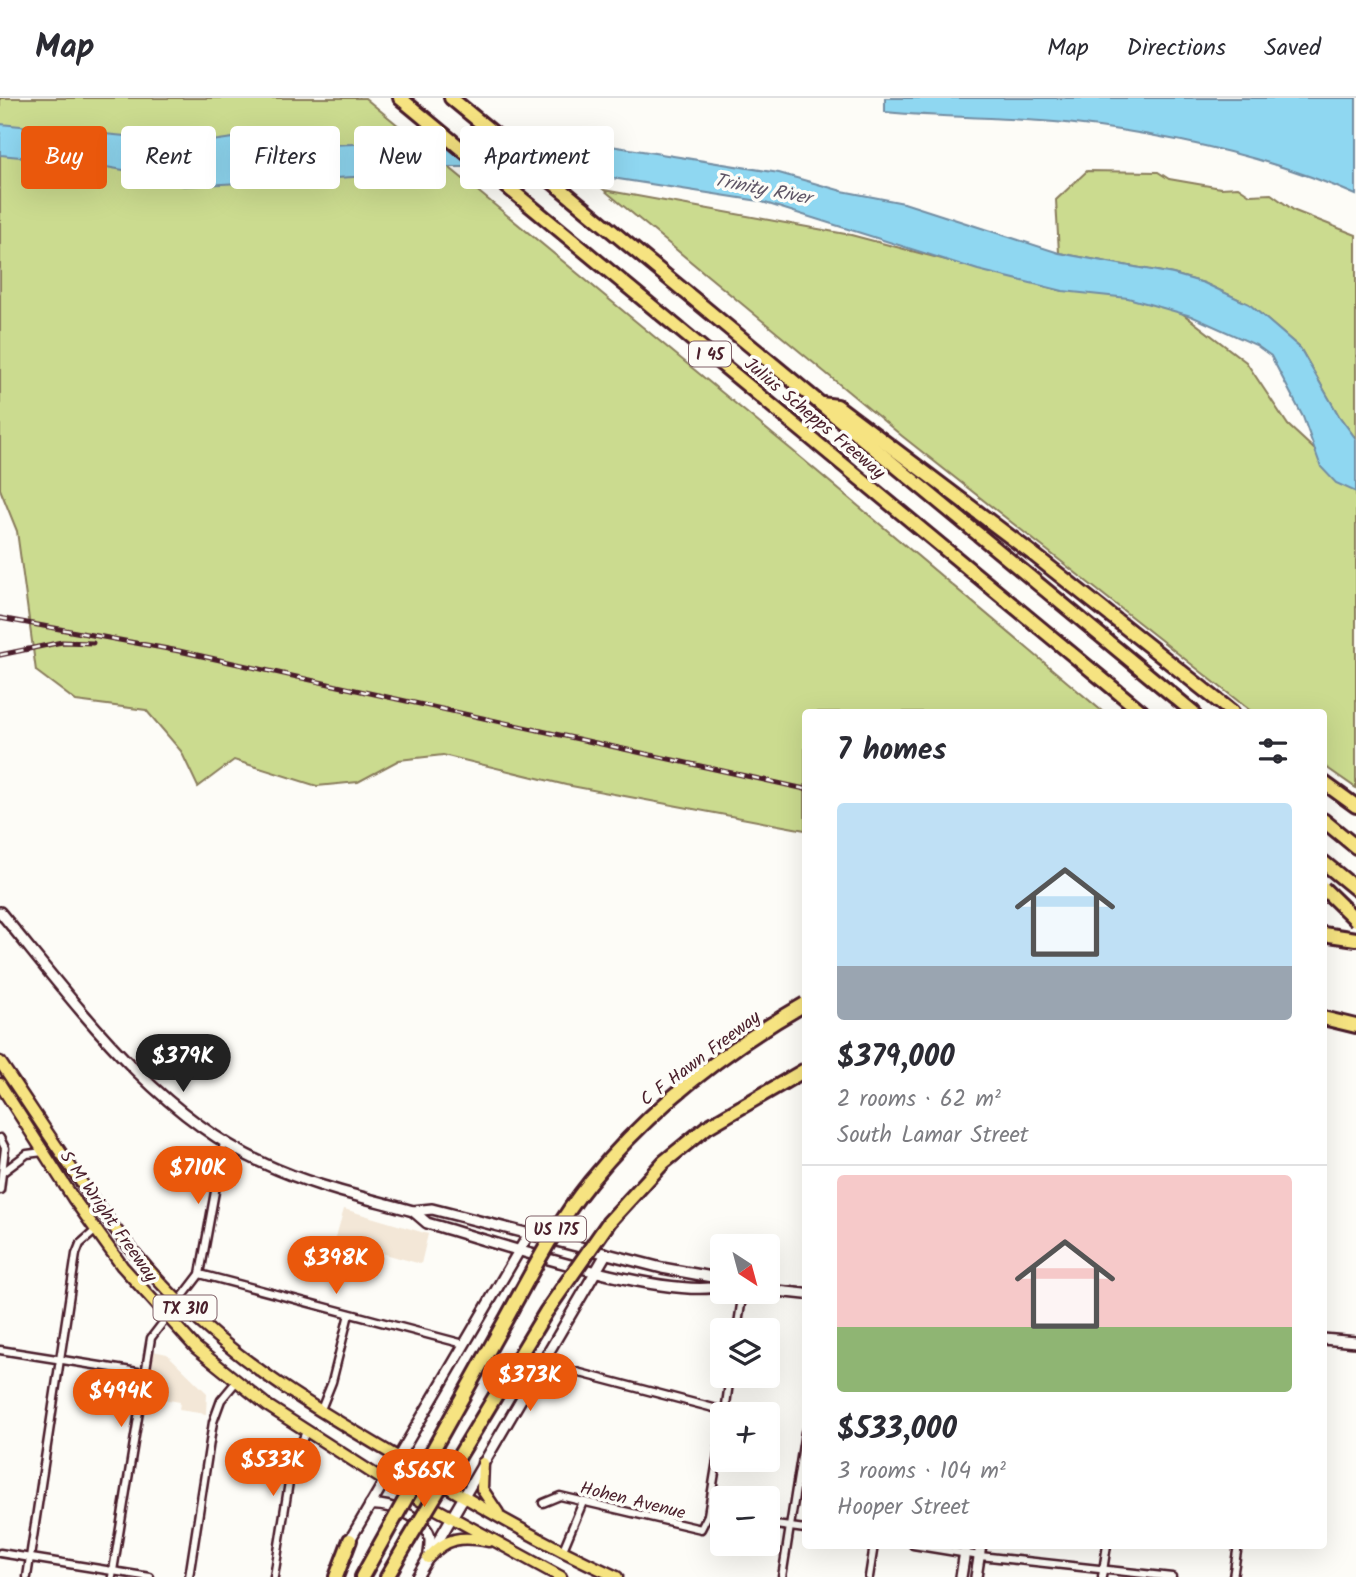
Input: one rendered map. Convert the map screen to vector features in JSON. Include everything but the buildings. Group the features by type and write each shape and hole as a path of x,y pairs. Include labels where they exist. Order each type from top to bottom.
{"highway":[{"name":"Julius Schepps Freeway","path":"400,98 1139,709"},
{"name":"Julius Schepps Freeway","path":"451,98 1189,709"},
{"path":"821,404 837,406 952,492 1228,709"},
{"path":"1327,785 1356,806"},
{"path":"1327,823 1356,847"},
{"path":"1327,865 1356,889"},
{"path":"1327,892 1356,920"},
{"path":"1327,935 1356,939"},
{"name":"C F Hawn Freeway","path":"362,1577 557,1228 590,1181 630,1136 679,1092 733,1050 802,1006"},
{"path":"1327,1019 1356,1026"},
{"name":"US 175","path":"387,1577 546,1312 608,1222 664,1162 707,1127 802,1072"},
{"path":"336,1577 350,1540"}],"main road":[{"path":"0,912 149,1083 224,1142 266,1165 300,1178 413,1211 432,1209 606,1254 710,1277"},
{"name":"S M Wright Freeway","path":"0,1062 107,1217 179,1302 248,1363 320,1412 462,1497 562,1553 617,1577"},
{"name":"S M Wright Freeway","path":"0,1084 96,1230 165,1318 236,1382 306,1432 384,1481 561,1577"},
{"path":"413,1211 427,1223 597,1270 662,1284 710,1290"},
{"path":"328,1577 530,1233"},
{"path":"417,1577 606,1254"},
{"path":"780,1291 802,1294"},
{"path":"1327,1339 1356,1342"},
{"path":"483,1463 482,1489 490,1505 505,1521"},
{"path":"370,1505 390,1505 426,1528 430,1534 428,1559"},
{"path":"428,1559 440,1545 456,1538 493,1541"},
{"path":"976,1577 981,1549"},
{"path":"961,1577 966,1550"}],"street":[{"path":"0,1138 5,1148 0,1190"},
{"path":"112,1577 150,1338 200,1274 224,1142"},
{"path":"3,1172 31,1152 45,1152"},
{"path":"27,1577 76,1254 80,1244 96,1230"},
{"path":"200,1274 464,1344"},
{"path":"320,1412 332,1382 349,1314"},
{"path":"0,1350 144,1373"},
{"path":"542,1363 710,1408"},
{"path":"189,1577 213,1422 222,1400 236,1382"},
{"path":"274,1577 292,1463 306,1432"},
{"path":"782,1577 802,1451"},
{"path":"708,1514 715,1472"},
{"name":"Hohen Avenue","path":"543,1503 560,1496 695,1530 705,1525 708,1514"},
{"path":"562,1553 583,1502"},
{"path":"780,1526 802,1529"},
{"path":"869,1577 873,1549"},
{"path":"1103,1573 1106,1549"},
{"path":"1233,1577 1237,1549"},
{"path":"966,1550 980,1556 1103,1573 1172,1577"},
{"path":"0,1553 150,1577"}],"shaded area":[{"path":"344,1209 428,1234 421,1264 335,1240"},
{"path":"153,1351 167,1354 207,1393 206,1414 179,1410 180,1402 146,1396"}],"green space":[{"path":"0,98 365,98 399,126 354,126 354,189 446,189 446,165 460,176 460,189 475,189 1099,709 802,709 802,829 566,785 443,755 399,760 358,782 317,786 234,760 198,787 181,751 146,710 76,701 36,671 17,531 0,489"},
{"path":"1087,171 1158,172 1169,179 1221,188 1238,187 1250,195 1271,194 1295,211 1356,235 1356,439 1339,416 1300,348 1249,304 1204,283 1173,274 1059,253 1056,200"},
{"path":"604,190 851,235 1063,291 1110,282 1170,304 1246,362 1288,425 1356,488 1356,788 1327,768 1327,709 1248,709 902,436"}],"water":[{"path":"885,98 1356,98 1356,195 1286,168 1177,140 1066,123 885,112"},
{"path":"0,124 21,126 21,157 0,155"},
{"path":"107,134 121,136 121,170 107,168"},
{"path":"230,138 230,184 216,184 216,140"},
{"path":"460,140 460,167 446,167 446,141"},
{"path":"340,144 354,144 354,177 340,178"},
{"name":"Trinity River","path":"614,146 779,173 842,191 904,203 1059,253 1173,274 1204,283 1249,304 1300,348 1339,416 1356,439 1356,492 1336,483 1321,467 1303,417 1271,356 1256,345 1191,316 1128,298 1063,291 978,270 759,201 614,178"}],"railway":[{"path":"0,618 179,651 802,788"},
{"path":"0,655 62,642 93,643"},
{"path":"1327,902 1356,908"}]}
